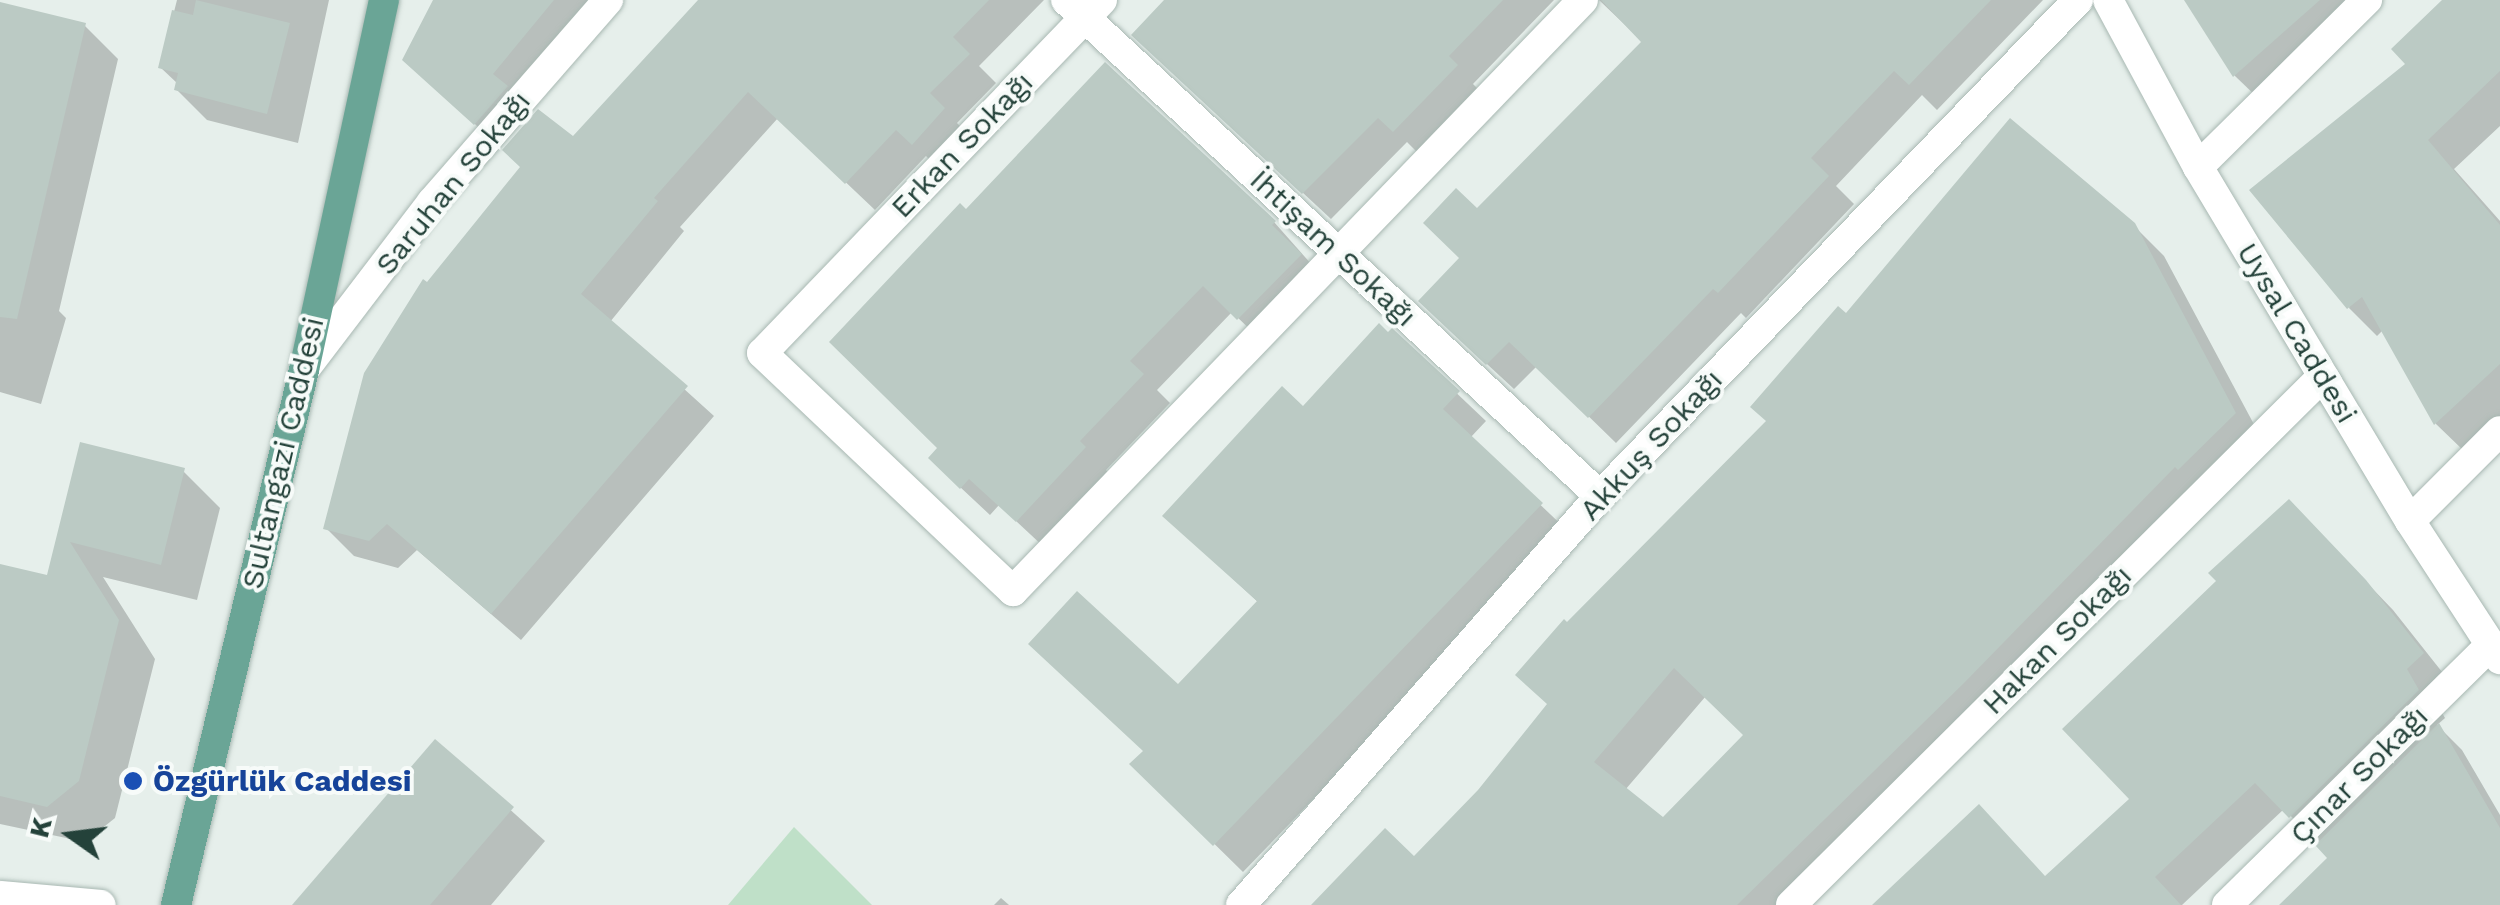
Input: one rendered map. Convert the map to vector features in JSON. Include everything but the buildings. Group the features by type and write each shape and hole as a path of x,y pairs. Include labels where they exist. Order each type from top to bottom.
{"main road":[{"name":"Sultangazi Caddesi","path":"176,905 304,370 384,0"}],"street":[{"name":"Saruhan Sokağı","path":"304,370 432,202 608,0"},
{"path":"1340,256 1584,0"},
{"name":"Akkuş Sokağı","path":"1241,905 1600,496 2078,0"},
{"name":"Uysal Caddesi","path":"2108,0 2198,168 2410,521 2496,652"},
{"path":"2198,168 2366,0"},
{"name":"İhtişam Sokağı","path":"1085,6 1340,256 1600,496"},
{"name":"Erkan Sokağı","path":"1085,6 762,353 1014,591 1340,256"},
{"name":"Hakan Sokağı","path":"1791,905 2322,376"},
{"path":"2410,521 2500,431"},
{"name":"Çınar Sokağı","path":"2227,905 2496,652"},
{"path":"0,896 101,905"}],"green space":[{"path":"794,827 872,905 728,905"}],"place":[{"name":"Özgürlük Caddesi","path":"133,781"}]}
